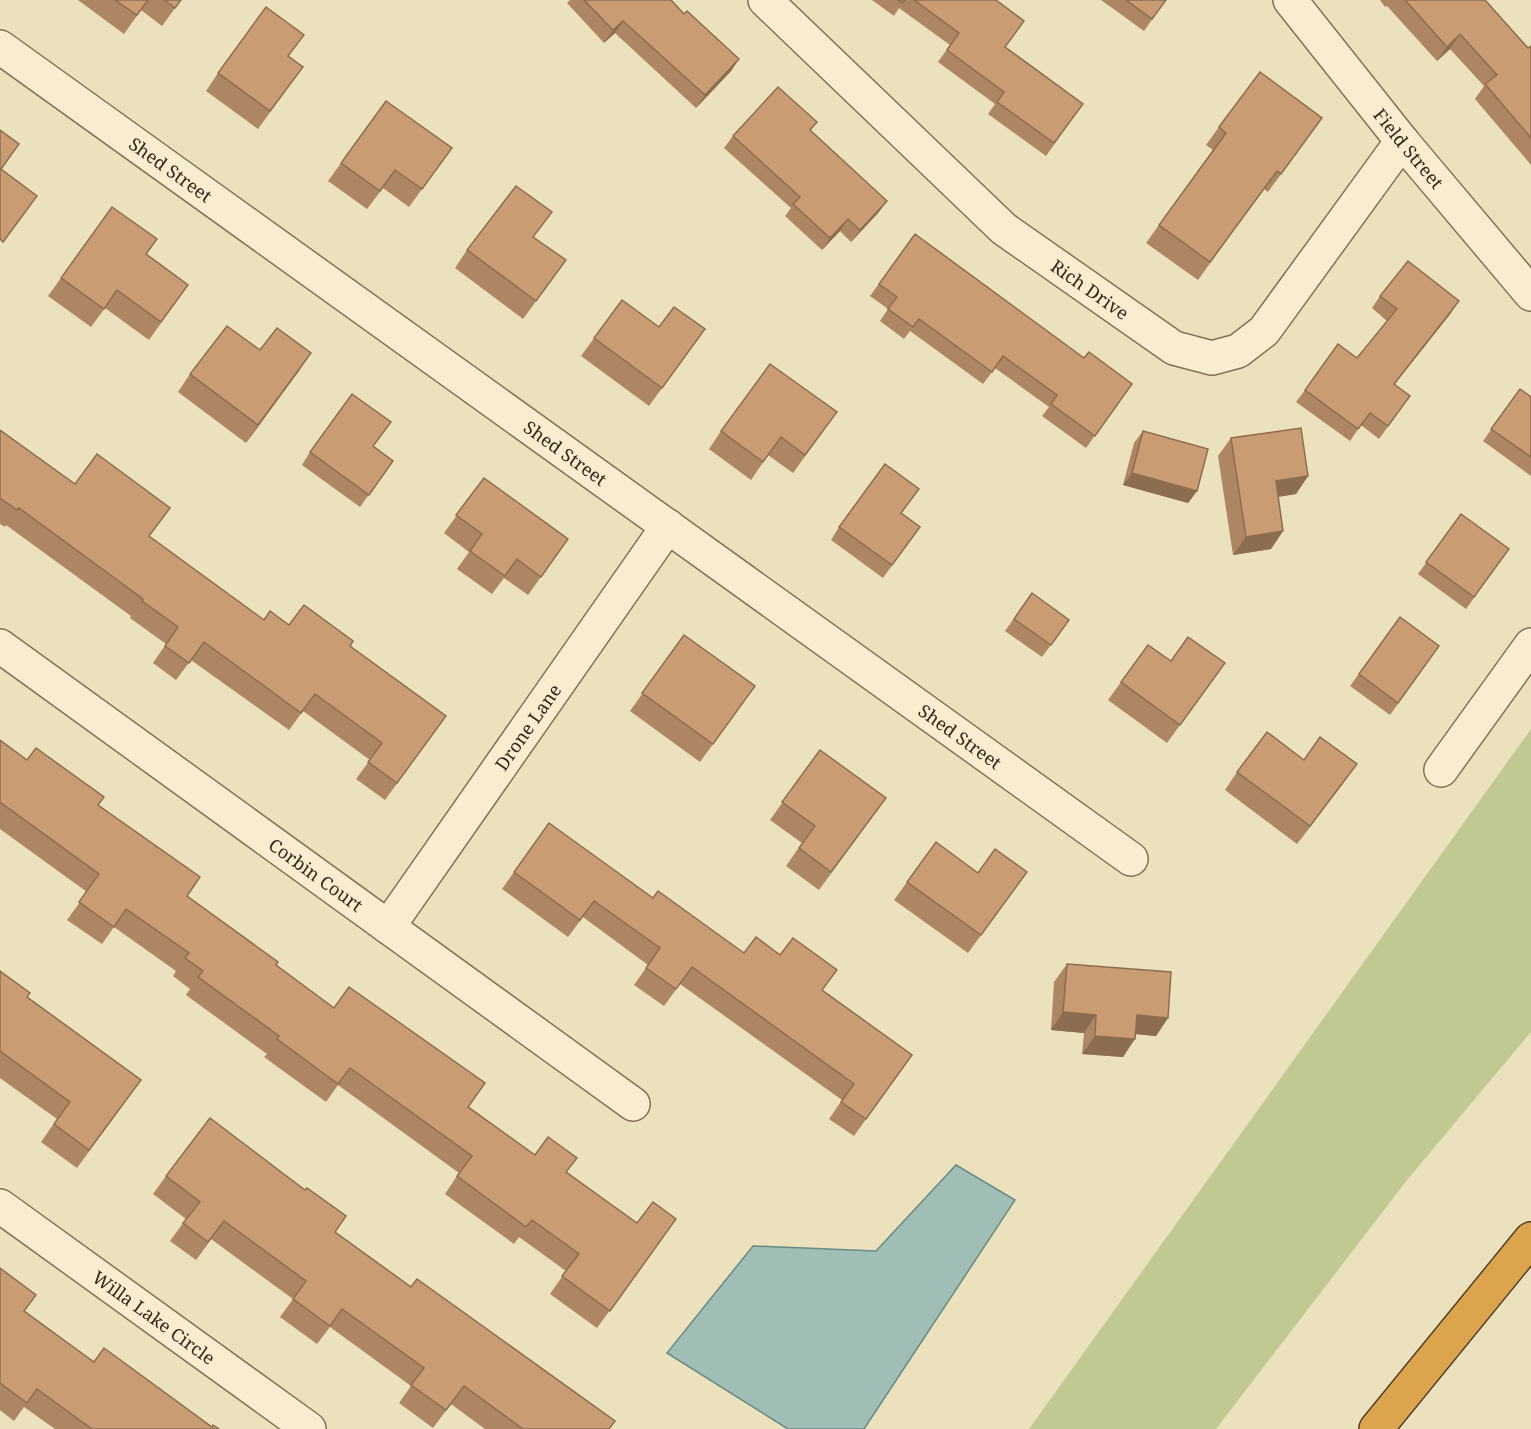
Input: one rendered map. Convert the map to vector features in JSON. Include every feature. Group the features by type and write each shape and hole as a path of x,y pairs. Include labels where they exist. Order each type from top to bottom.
{"highway":[{"path":"1376,1429 1531,1239"}],"street":[{"name":"Rich Drive","path":"765,0 1004,229 1174,348 1212,358 1238,351 1264,331 1402,141"},
{"name":"Field Street","path":"1290,0 1402,141 1531,294"},
{"name":"Shed Street","path":"0,47 1131,859"},
{"name":"Drone Lane","path":"388,927 668,526"},
{"name":"Corbin Court","path":"0,645 633,1104"},
{"path":"1441,770 1531,645"},
{"name":"Willa Lake Circle","path":"0,1206 309,1429"}],"green space":[{"path":"1531,729 1531,1032 1407,1180 1216,1429 1029,1429"}],"water":[{"path":"956,1165 1015,1200 864,1429 788,1429 667,1353 753,1246 876,1251"}],"building":[{"path":"115,0 148,0 137,15"},
{"path":"164,0 181,0 175,8"},
{"path":"584,0 671,0 684,14 687,11 739,59 705,95 623,21 613,30"},
{"path":"914,0 996,0 1024,21 1005,47 1083,104 1054,143 997,102 1004,92 947,50 959,33"},
{"path":"1126,0 1166,0 1152,19"},
{"path":"1405,0 1485,0 1528,48 1531,46 1531,138 1485,84 1497,75 1460,34 1447,47"},
{"path":"266,7 304,35 288,56 303,67 270,111 218,73"},
{"path":"1260,72 1322,118 1281,174 1277,171 1210,262 1159,225 1226,133 1219,127"},
{"path":"778,87 817,122 810,130 887,201 860,230 848,219 830,238 793,204 800,197 733,136"},
{"path":"386,101 452,148 422,189 395,170 380,191 341,163"},
{"path":"0,130 19,144 1,169 37,196 3,242 0,239"},
{"path":"516,186 552,212 533,237 566,260 536,301 467,250"},
{"path":"112,207 157,239 146,254 188,285 161,322 117,290 104,309 61,278"},
{"path":"915,234 1084,358 1089,352 1132,384 1095,436 1051,404 1057,395 1003,356 992,372 919,319 913,327 888,309 897,297 879,284"},
{"path":"1408,261 1459,301 1394,384 1410,396 1388,426 1370,413 1358,429 1305,390 1338,344 1357,358 1397,309 1380,296"},
{"path":"622,300 659,327 674,307 705,329 662,388 594,338"},
{"path":"227,326 260,350 277,328 311,353 258,425 190,374"},
{"path":"770,364 837,412 805,455 781,437 763,462 721,431"},
{"path":"1520,389 1531,397 1531,457 1491,429"},
{"path":"352,394 391,422 373,446 393,461 369,495 310,452"},
{"path":"1301,428 1308,476 1276,481 1283,531 1246,537 1231,438"},
{"path":"0,430 75,484 97,454 170,508 149,536 264,620 270,611 289,625 304,605 353,641 350,646 446,716 397,783 368,762 382,743 315,694 301,713 204,642 189,663 165,646 178,627 19,508 17,510 0,498"},
{"path":"1143,431 1208,449 1197,491 1132,473"},
{"path":"885,464 919,489 901,513 920,527 892,565 839,527"},
{"path":"484,478 568,539 541,577 517,559 505,576 470,551 482,534 456,515"},
{"path":"1461,514 1509,549 1474,597 1426,562"},
{"path":"1032,593 1069,620 1051,645 1014,619"},
{"path":"1400,617 1439,646 1398,703 1359,674"},
{"path":"684,635 755,686 713,744 642,693"},
{"path":"1188,637 1225,663 1180,725 1121,682 1148,645 1171,661"},
{"path":"1267,732 1304,760 1320,737 1357,764 1310,826 1237,772"},
{"path":"0,740 27,760 36,748 104,797 98,805 200,877 187,896 278,962 276,965 334,1008 349,987 485,1083 468,1107 535,1155 548,1137 577,1158 566,1172 637,1223 653,1202 676,1219 610,1311 562,1276 579,1254 532,1220 526,1227 457,1176 472,1156 350,1068 338,1084 277,1039 279,1036 198,977 203,971 185,958 189,953 126,909 114,927 79,902 99,874 0,802"},
{"path":"820,750 886,798 831,872 799,848 815,826 782,802"},
{"path":"549,823 653,898 658,891 744,953 756,937 780,955 793,938 837,970 822,990 912,1055 866,1119 841,1102 854,1084 692,967 676,989 646,968 660,948 594,901 580,920 514,872"},
{"path":"936,842 978,873 995,849 1027,872 981,935 907,882"},
{"path":"1067,964 1171,972 1168,1018 1137,1015 1135,1039 1095,1036 1096,1015 1063,1012"},
{"path":"0,971 30,993 27,997 141,1080 89,1150 54,1124 70,1102 0,1051"},
{"path":"210,1118 305,1190 307,1188 346,1216 335,1232 411,1287 417,1279 615,1421 609,1429 523,1429 464,1386 446,1410 411,1385 424,1368 342,1309 330,1326 293,1299 306,1281 224,1221 208,1242 183,1223 200,1202 166,1176"},
{"path":"0,1268 36,1295 24,1311 94,1362 104,1348 212,1427 213,1425 219,1429 92,1429 37,1389 27,1403 0,1383"}]}
